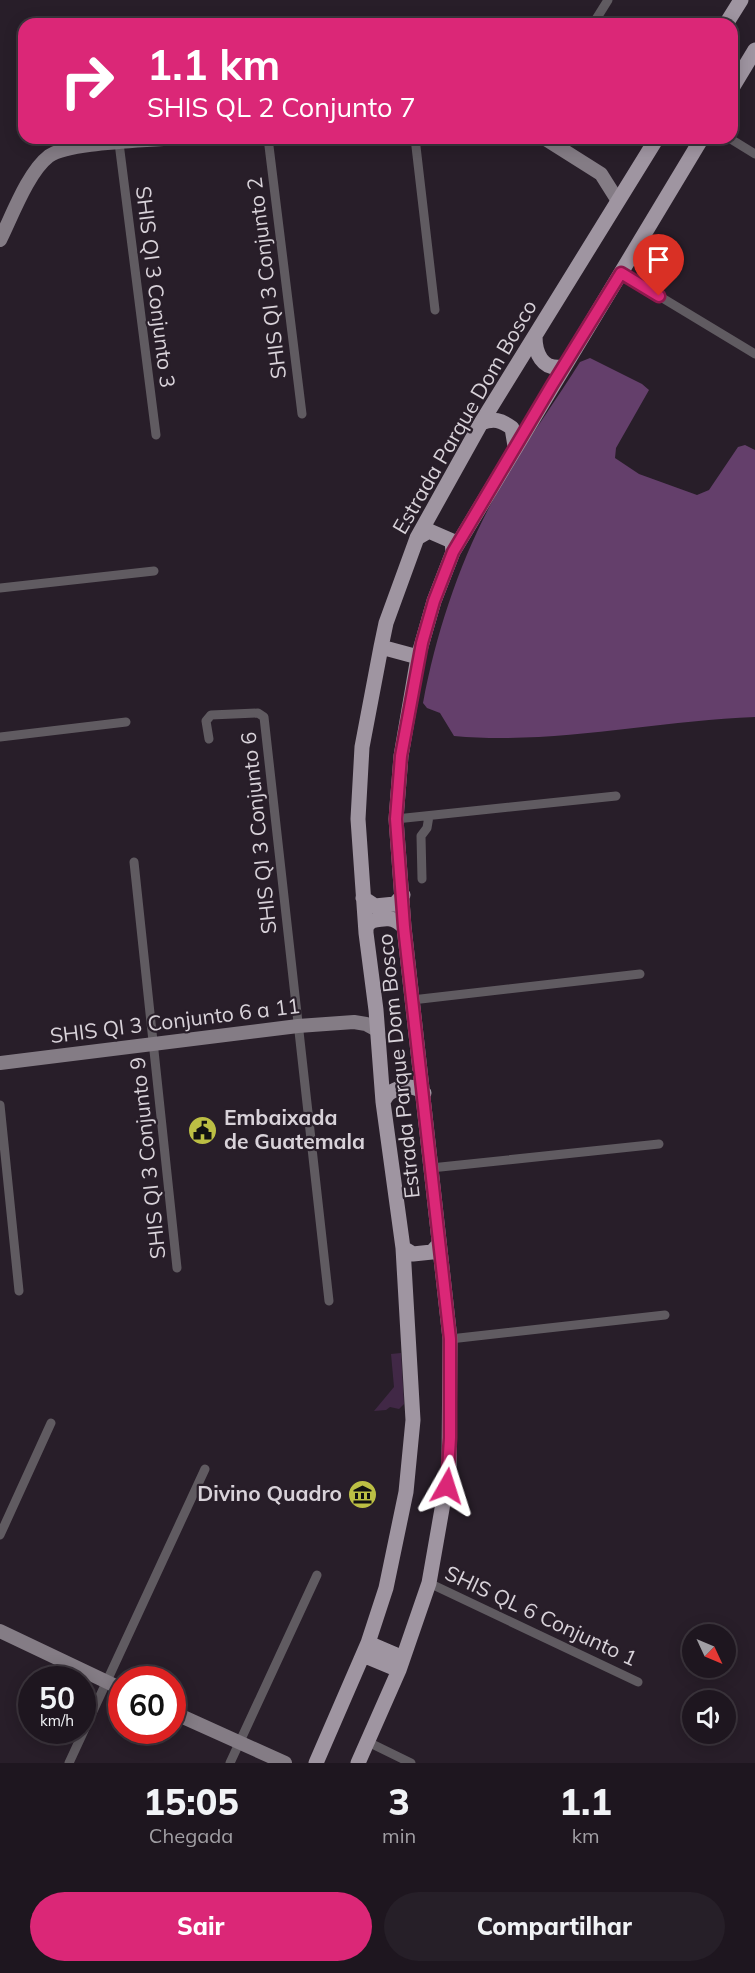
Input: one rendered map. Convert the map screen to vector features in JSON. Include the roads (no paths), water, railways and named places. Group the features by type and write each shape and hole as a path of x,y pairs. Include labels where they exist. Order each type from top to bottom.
{"main road":[{"path":"730,18 741,0"},
{"path":"738,77 755,50"},
{"path":"738,59 746,64"},
{"name":"Estrada Parque Dom Bosco","path":"316,1763 383,1601 396,1545 411,1452 413,1420 403,1248 383,1102 357,819 362,747 386,623 417,538 481,423 653,144"},
{"name":"Estrada Parque Dom Bosco","path":"358,1763 401,1664 429,1583 449,1469 450,1339 404,927 396,819 401,756 418,657 434,601 453,552 562,367 698,144"},
{"path":"535,336 537,355 543,362 557,368 562,367"},
{"path":"495,399 499,412 507,419 516,424 530,422"},
{"path":"481,423 489,420 504,422 512,428 515,446"},
{"path":"417,538 429,531 452,542 453,552"},
{"path":"381,647 418,657"},
{"path":"363,898 375,906 395,904 403,895"},
{"path":"366,933 366,927 371,921 389,918 393,918 404,927"},
{"path":"380,1074 390,1081 410,1080 421,1070"},
{"path":"383,1102 392,1090 415,1087 424,1093"},
{"path":"403,1248 413,1254 432,1252 440,1244"},
{"path":"404,1266 410,1262 434,1258 441,1262"},
{"path":"365,1649 401,1664"}],"street":[{"path":"597,18 608,0"},
{"path":"0,240 32,177 51,155 73,147 108,144"},
{"name":"SHIS QI 3 Conjunto 3","path":"119,144 156,435"},
{"name":"SHIS QI 3 Conjunto 2","path":"269,144 302,414"},
{"path":"417,144 435,310"},
{"path":"554,144 601,174 612,178 633,177"},
{"path":"738,144 755,154"},
{"path":"601,174 618,201"},
{"path":"621,273 755,354"},
{"path":"0,588 154,571"},
{"name":"SHIS QI 3 Conjunto 6","path":"209,739 206,721 211,715 258,713 264,717 298,1026"},
{"path":"0,737 126,722"},
{"path":"396,819 616,796"},
{"path":"422,879 421,836 427,828 429,816"},
{"name":"SHIS QI 3 Conjunto 9","path":"134,862 177,1268"},
{"path":"412,1000 640,974"},
{"name":"SHIS QI 3 Conjunto 6 a 11","path":"354,1022 376,1010"},
{"name":"SHIS QI 3 Conjunto 6 a 11","path":"0,1063 298,1026 354,1022 366,1024 377,1030"},
{"path":"298,1026 329,1301"},
{"path":"0,1105 19,1291"},
{"path":"431,1168 659,1144"},
{"path":"450,1339 665,1316"},
{"path":"0,1535 51,1423"},
{"path":"69,1763 205,1469"},
{"path":"230,1763 317,1575"},
{"name":"SHIS QL 6 Conjunto 1","path":"429,1583 638,1682"},
{"path":"0,1631 106,1682"},
{"path":"186,1718 285,1763"},
{"path":"368,1742 411,1763"}],"place":[{"name":"Embaixada de Guatemala","path":"203,1130"},
{"name":"Divino Quadro","path":"363,1494"}]}
